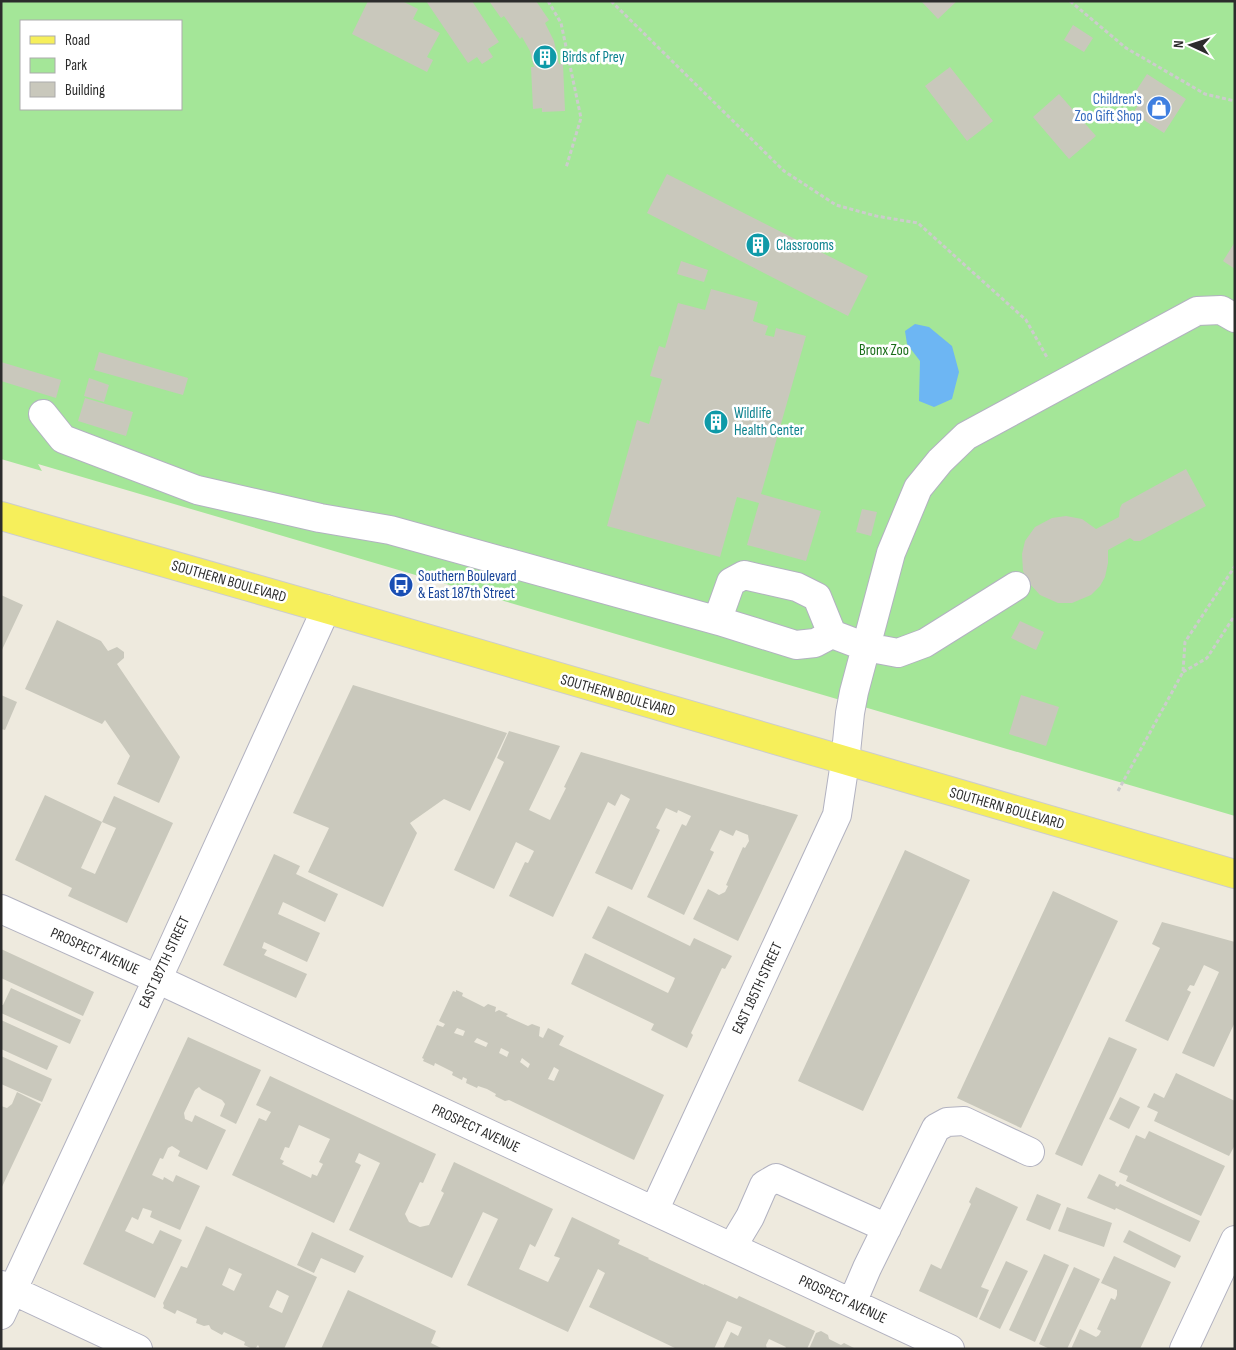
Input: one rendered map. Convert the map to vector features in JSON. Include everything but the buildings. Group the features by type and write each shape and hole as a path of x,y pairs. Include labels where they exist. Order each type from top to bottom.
{"main road":[{"name":"SOUTHERN BOULEVARD","path":"1,516 326,608 845,762 1235,874"}],"street":[{"name":"EAST 185TH STREET","path":"654,1211 837,815 851,706 891,553 918,488 940,461 966,436 1197,311 1221,310 1235,318"},
{"path":"43,414 63,439 197,490 320,518 390,530 719,621 796,645 815,644 832,634"},
{"path":"719,621 731,582 744,575 798,587 817,597 832,634 866,647 898,653 925,642 1016,586"},
{"name":"EAST 187TH STREET","path":"1,1314 7,1288 157,979 326,608"},
{"name":"PROSPECT AVENUE","path":"1,909 157,979 950,1349"},
{"path":"852,1303 867,1268 936,1128 947,1122 964,1121 1030,1152"},
{"path":"732,1247 750,1217 764,1184 776,1178 887,1228"},
{"path":"1184,1349 1226,1283 1235,1240"},
{"path":"7,1288 138,1349"}],"path":[{"path":"548,1 561,23 581,118 566,168"},
{"path":"611,1 784,171 836,206 876,216 918,223 1026,320 1063,384"},
{"path":"1070,1 1126,48 1204,94 1235,101"},
{"path":"1118,791 1183,672 1185,642 1235,566"},
{"path":"1183,672 1207,658 1235,615"}],"green space":[{"name":"Bronx Zoo","path":"1,1 1235,1 1235,816 38,464 42,471 1,459"}],"water":[{"path":"915,324 929,327 952,346 959,372 952,399 934,407 919,401 920,361 907,344 905,331"}],"place":[{"name":"Birds of Prey","path":"545,57"},
{"name":"Children's Zoo Gift Shop","path":"1159,108"},
{"name":"Classrooms","path":"758,245"},
{"name":"Wildlife Health Center","path":"716,422"},
{"name":"Southern Boulevard & East 187th Street","path":"401,585"}]}
